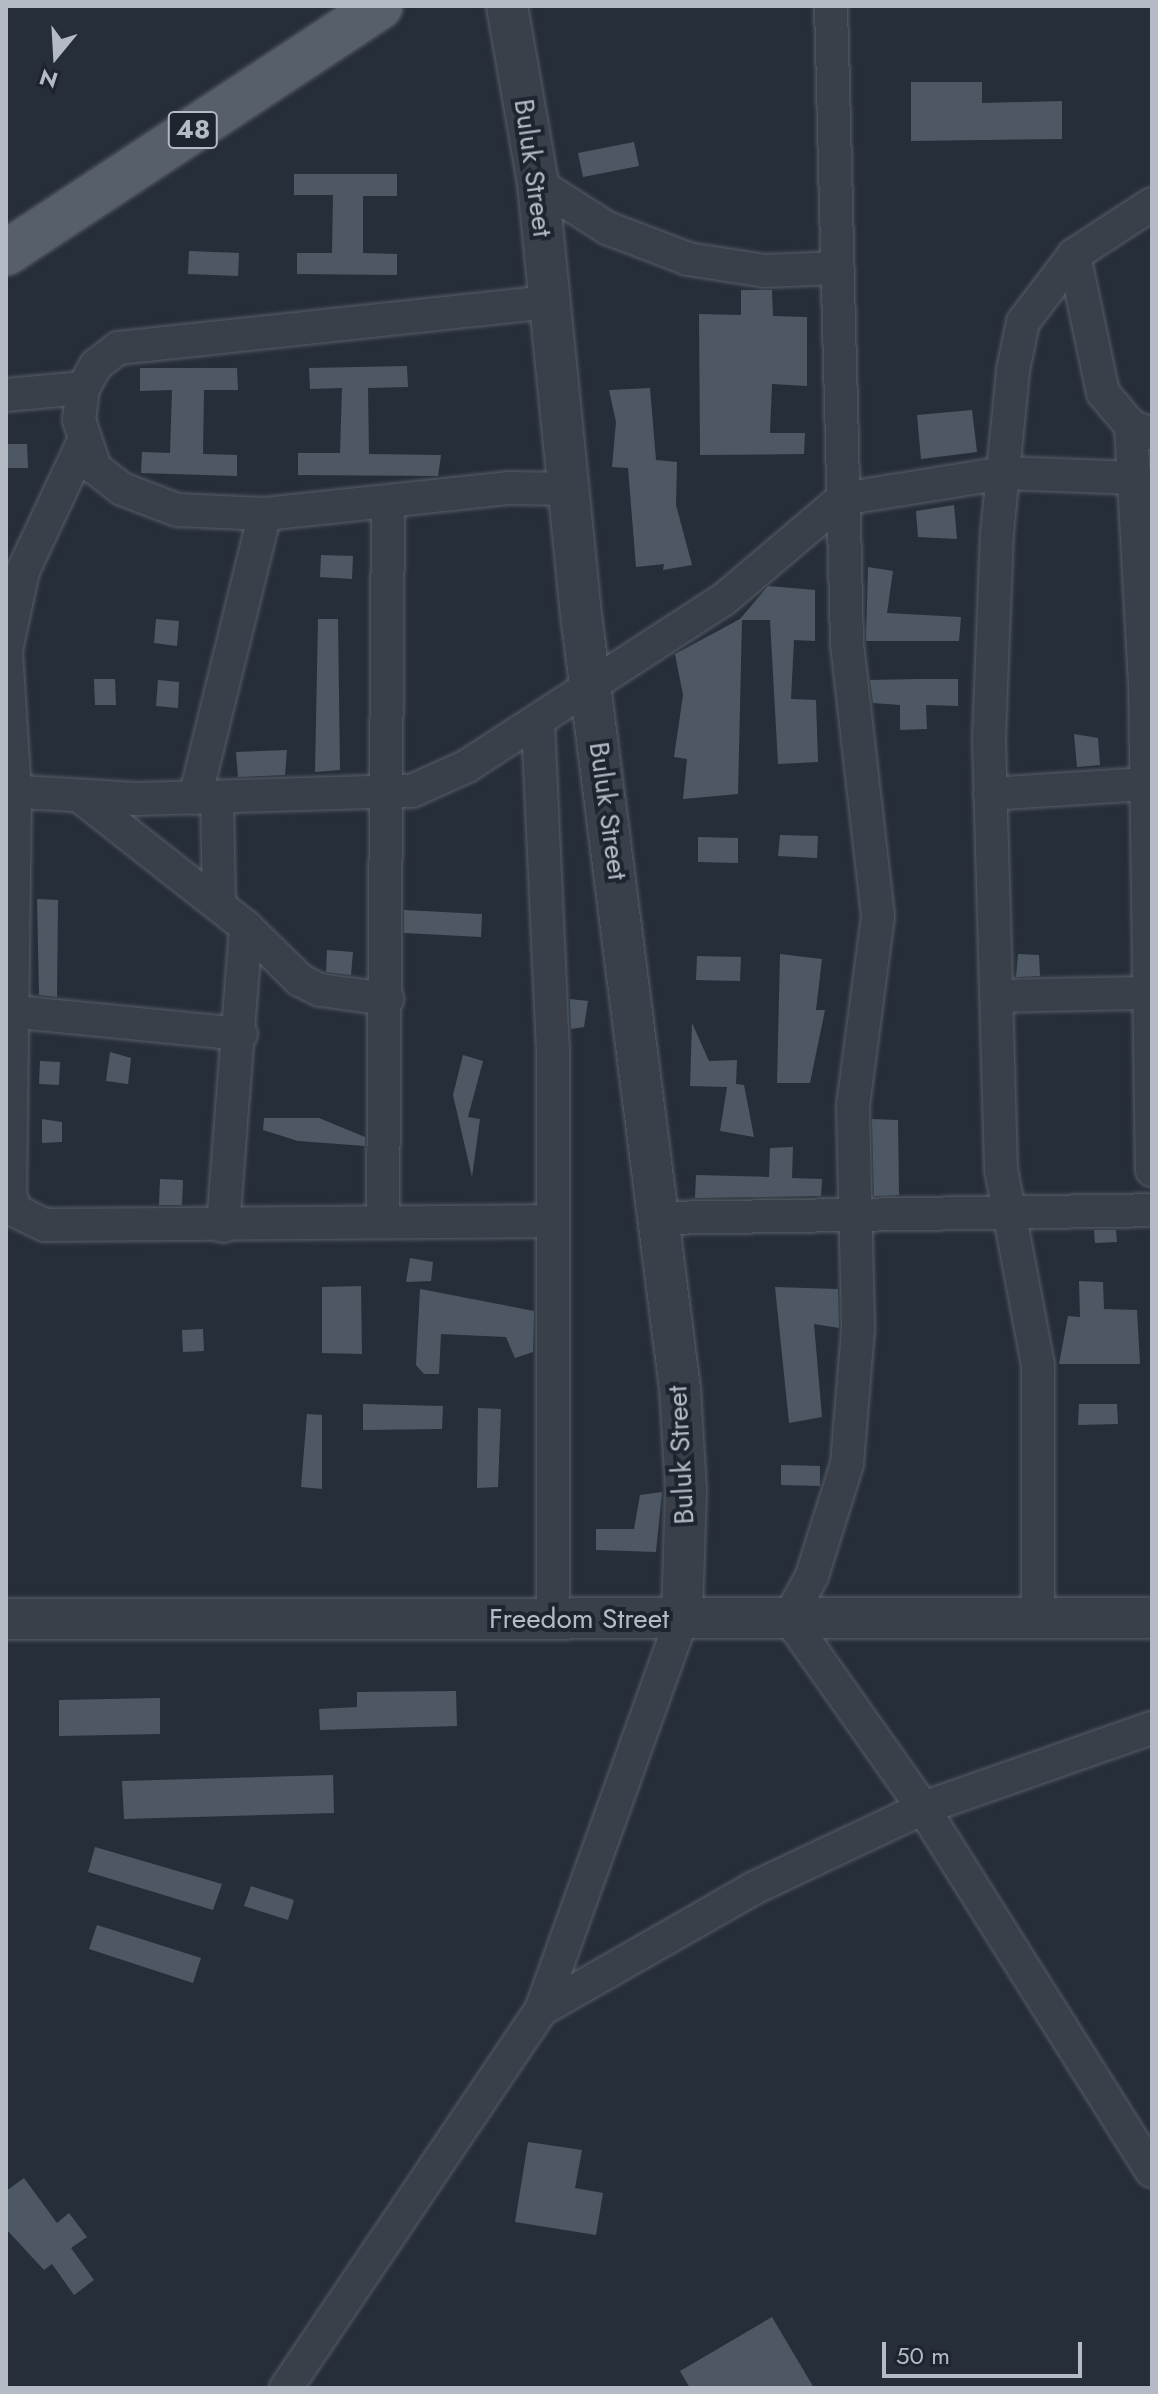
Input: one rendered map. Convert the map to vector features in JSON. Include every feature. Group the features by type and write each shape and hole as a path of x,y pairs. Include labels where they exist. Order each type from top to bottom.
{"main road":[{"name":"48","path":"6,253 380,6"}],"street":[{"name":"Buluk Street","path":"507,6 538,184 568,489 657,1218 686,1489 682,1619"},
{"path":"831,6 847,644 878,916 853,1105 858,1330 847,1464 812,1576 789,1618 923,1808 1152,2171"},
{"path":"538,184 607,228 688,259 765,271 837,268"},
{"path":"1038,1617 1038,1365 1008,1215 990,794 1004,473 1023,322 1074,255 1152,204"},
{"path":"1074,255 1103,393 1142,430 1136,478 1152,1170"},
{"path":"549,302 118,348 96,365 83,388 82,445 14,570 6,650 10,791 10,1195 16,1211 45,1225 223,1226 383,1220 552,1221"},
{"path":"6,395 83,388"},
{"path":"82,445 95,468 149,502 265,514 388,501 568,489"},
{"path":"10,791 81,797 206,798 387,794 436,784 538,721 762,573 842,499 1004,473 1136,478"},
{"path":"383,1220 387,999 388,501"},
{"path":"219,902 206,798 265,514"},
{"path":"538,721 552,1034 553,1619"},
{"path":"990,794 1145,784"},
{"path":"81,797 219,902 300,980 320,990 387,999"},
{"path":"223,1226 241,1034 246,927"},
{"path":"999,996 1148,993"},
{"path":"11,1011 241,1034"},
{"path":"657,1218 854,1219 1152,1210"},
{"name":"Freedom Street","path":"6,1619 1152,1618"},
{"path":"286,2388 541,2010 682,1619"},
{"path":"541,2010 752,1889 923,1808 1152,1728"}],"building":[{"path":"911,82 982,82 982,103 1062,101 1062,139 911,141"},
{"path":"634,142 639,166 583,177 578,153"},
{"path":"294,174 397,174 397,196 363,196 363,253 397,254 397,275 297,274 297,253 332,253 333,195 294,195"},
{"path":"189,251 239,253 238,276 188,274"},
{"path":"741,290 772,290 773,316 807,317 807,386 772,384 770,433 805,433 804,454 700,455 699,314 741,315"},
{"path":"407,366 408,387 368,388 369,454 441,455 438,476 298,475 298,453 340,453 342,388 310,389 309,368"},
{"path":"140,368 237,368 238,390 204,390 203,454 237,455 237,476 141,473 142,452 170,453 172,390 140,391"},
{"path":"650,388 656,460 677,462 676,505 692,565 663,570 664,564 636,567 628,468 612,467 616,422 609,390"},
{"path":"972,410 977,452 921,459 917,415"},
{"path":"6,444 27,444 28,468 7,468"},
{"path":"954,505 957,539 918,537 916,511"},
{"path":"321,555 353,556 352,579 320,577"},
{"path":"868,567 893,571 887,613 961,617 959,641 866,641"},
{"path":"768,586 815,590 815,641 794,640 791,699 816,700 818,762 778,764 770,620 742,620 738,794 683,799 687,759 674,757 683,695 675,654 740,619"},
{"path":"156,619 179,621 177,646 154,643"},
{"path":"318,619 338,619 340,770 315,772"},
{"path":"94,679 115,679 116,705 95,705"},
{"path":"958,679 958,706 926,705 927,729 900,730 900,705 873,703 870,680"},
{"path":"158,680 179,682 178,708 156,706"},
{"path":"1074,734 1098,738 1100,765 1077,767"},
{"path":"287,750 285,775 238,777 236,752"},
{"path":"780,835 818,836 817,858 778,856"},
{"path":"698,837 738,838 738,863 698,862"},
{"path":"37,899 58,900 57,997 39,995"},
{"path":"404,910 482,914 481,937 404,933"},
{"path":"327,950 353,952 351,975 326,972"},
{"path":"780,954 822,959 816,1010 825,1010 810,1083 777,1083"},
{"path":"1018,954 1039,955 1040,976 1016,977"},
{"path":"697,956 741,957 740,981 696,980"},
{"path":"570,999 588,1001 584,1027 571,1029"},
{"path":"692,1023 709,1061 737,1060 736,1084 744,1085 754,1137 720,1131 727,1087 690,1086"},
{"path":"110,1052 131,1058 128,1084 106,1081"},
{"path":"463,1055 483,1061 468,1117 480,1119 472,1177 453,1095"},
{"path":"40,1061 60,1062 59,1085 39,1084"},
{"path":"264,1118 319,1118 365,1137 365,1146 298,1141 263,1130"},
{"path":"42,1119 62,1122 62,1142 42,1143"},
{"path":"872,1119 898,1120 899,1195 874,1196"},
{"path":"793,1147 792,1178 822,1179 821,1196 695,1198 696,1175 769,1177 770,1148"},
{"path":"160,1179 183,1180 182,1205 159,1205"},
{"path":"1094,1230 1116,1230 1117,1242 1095,1243"},
{"path":"410,1258 433,1262 431,1281 406,1282"},
{"path":"1079,1281 1103,1282 1104,1309 1137,1310 1140,1364 1059,1364 1068,1316 1080,1317"},
{"path":"361,1286 362,1354 322,1353 322,1287"},
{"path":"775,1287 838,1289 839,1328 814,1324 822,1417 789,1423"},
{"path":"420,1289 534,1311 533,1352 515,1358 506,1337 441,1334 439,1374 424,1374 416,1365"},
{"path":"203,1329 204,1351 183,1352 182,1330"},
{"path":"363,1404 443,1406 442,1429 363,1430"},
{"path":"1079,1404 1117,1404 1118,1424 1078,1425"},
{"path":"478,1408 501,1409 498,1487 477,1488"},
{"path":"307,1414 322,1415 322,1489 301,1487"},
{"path":"781,1465 820,1466 820,1486 781,1485"},
{"path":"662,1492 656,1552 596,1550 596,1529 634,1529 640,1495"},
{"path":"456,1691 457,1726 320,1730 319,1709 357,1707 357,1692"},
{"path":"160,1698 160,1734 59,1736 59,1700"},
{"path":"333,1775 334,1813 124,1819 122,1781"},
{"path":"95,1847 222,1884 213,1910 88,1872"},
{"path":"251,1886 294,1900 288,1920 244,1906"},
{"path":"97,1925 201,1958 193,1983 89,1949"},
{"path":"528,2142 582,2150 575,2188 603,2193 596,2235 515,2222"},
{"path":"24,2178 57,2223 69,2213 87,2237 71,2248 94,2280 74,2295 52,2264 44,2270 6,2229 6,2191"},
{"path":"772,2317 814,2388 690,2388 680,2371"}]}
